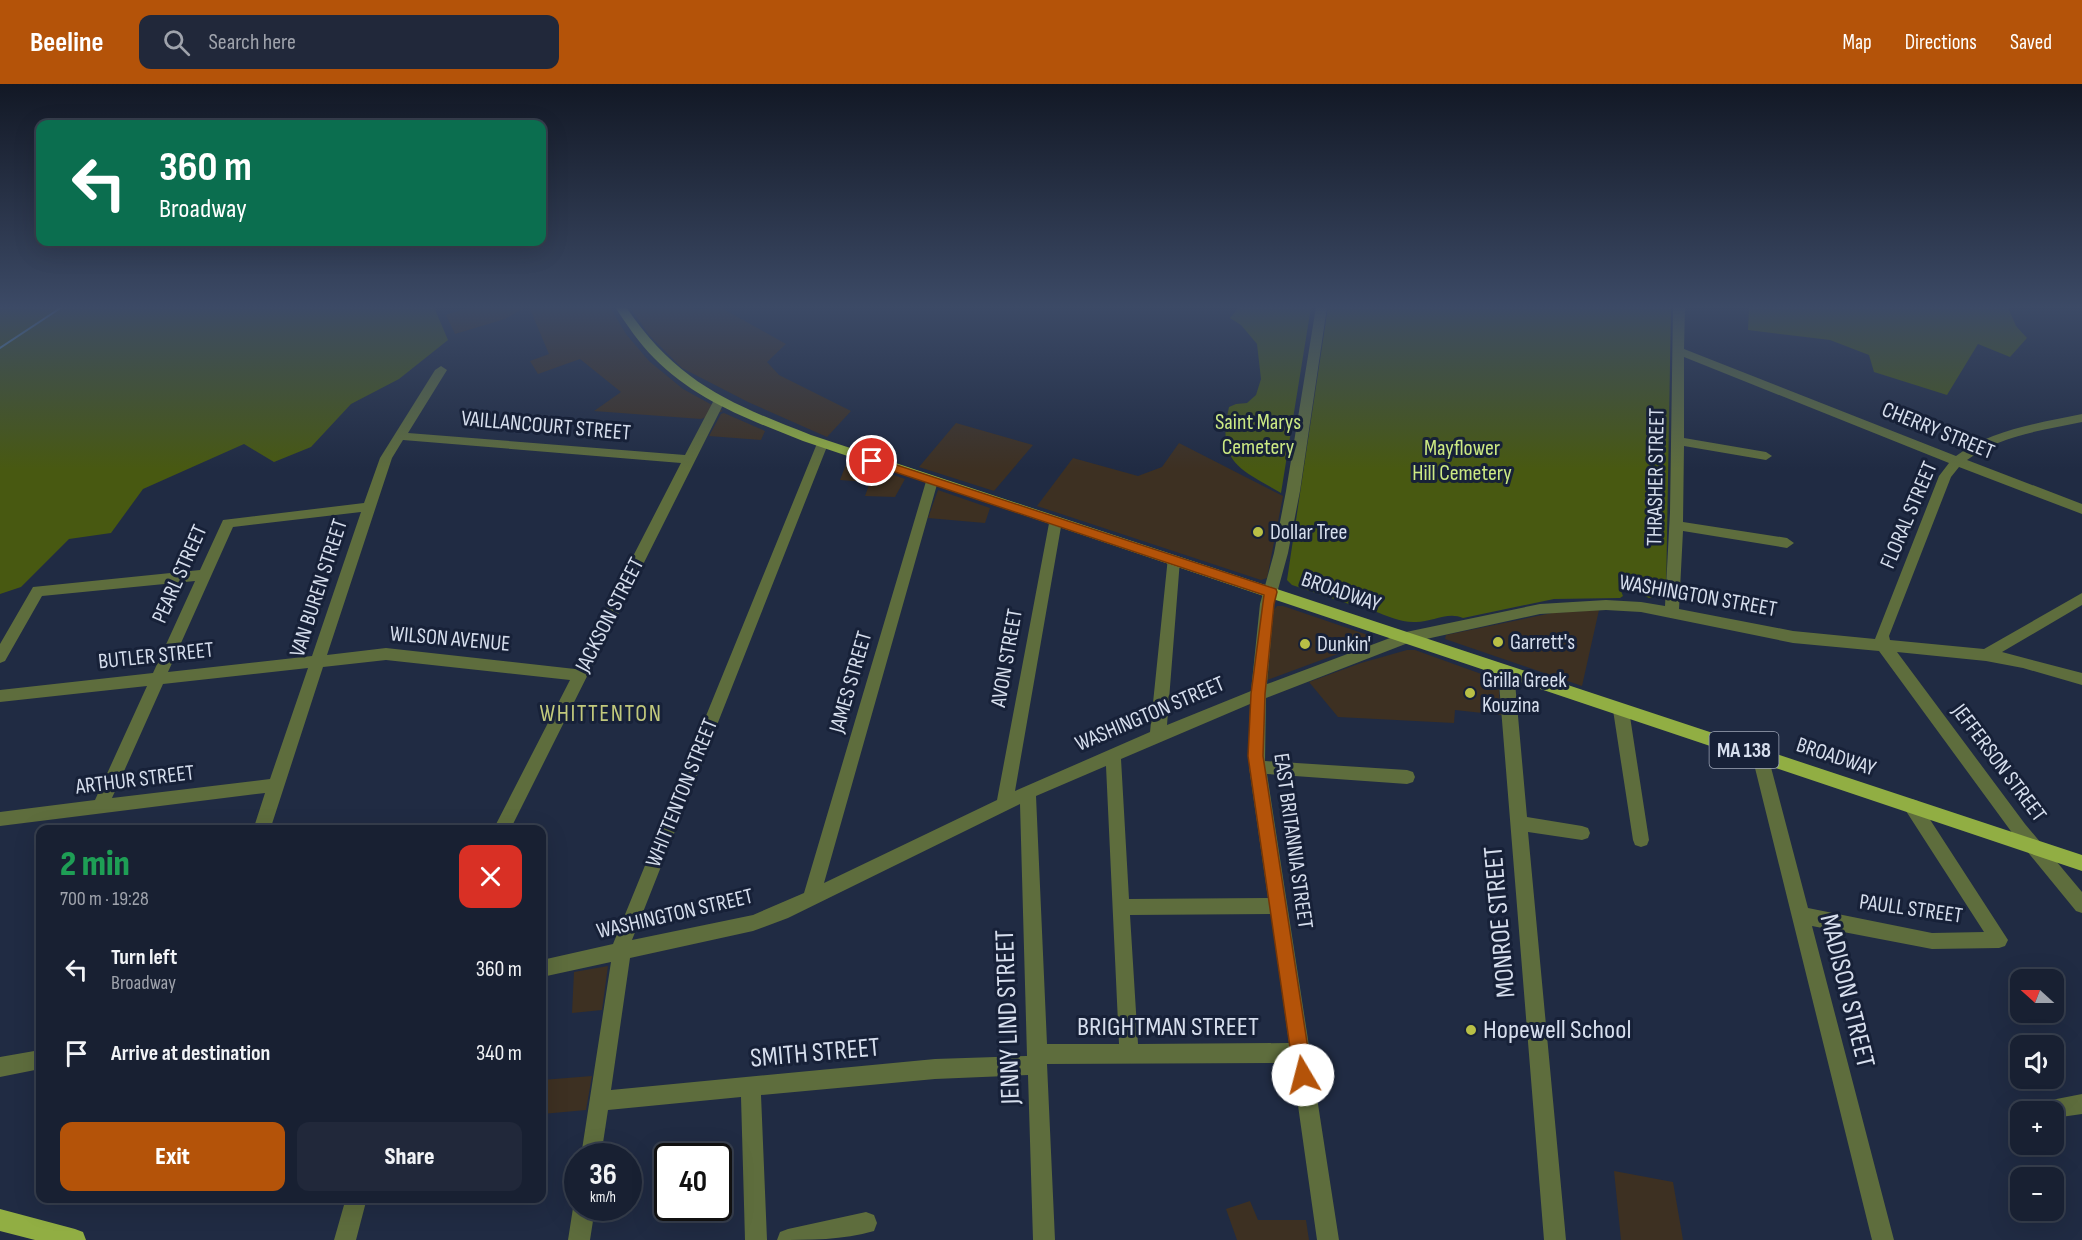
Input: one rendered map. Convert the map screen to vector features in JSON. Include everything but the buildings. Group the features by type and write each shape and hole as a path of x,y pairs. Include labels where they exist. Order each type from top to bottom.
{"main road":[{"name":"BROADWAY","path":"662,361 684,379 719,401 822,444 2082,863"},
{"path":"0,1220 62,1239"}],"street":[{"name":"EAST BRITANNIA STREET","path":"1313,361 1293,491 1281,553 1267,604 1258,694 1257,767 1328,1240"},
{"name":"THRASHER STREET","path":"1672,613 1678,441 1678,361"},
{"name":"CHERRY STREET","path":"1704,361 1954,462 2082,509"},
{"name":"VAN BUREN STREET","path":"263,825 386,458 441,370"},
{"name":"JACKSON STREET","path":"504,825 719,401"},
{"name":"FLORAL STREET","path":"1883,645 1882,636 1890,615 1945,476 1954,462 1989,443 2082,418"},
{"name":"VAILLANCOURT STREET","path":"399,436 689,459"},
{"path":"1678,441 1766,456"},
{"name":"WHITTENTON STREET","path":"593,1143 623,940 822,444"},
{"name":"JAMES STREET","path":"812,895 932,481"},
{"name":"PEARL STREET","path":"100,807 228,523 368,507"},
{"name":"AVON STREET","path":"1004,804 1055,521"},
{"path":"1676,525 1787,543"},
{"path":"1158,735 1173,560"},
{"path":"0,657 38,591 204,575"},
{"path":"1986,655 2082,598"},
{"name":"WASHINGTON STREET","path":"546,967 753,923 782,912 812,895 1028,792 1258,694 1406,638 1540,609 1616,605 1672,613 1793,637 1986,655 2023,662 2082,679"},
{"name":"JEFFERSON STREET","path":"1883,645 2034,846 2082,905"},
{"name":"WILSON AVENUE","path":"317,662 364,656 408,655 580,675"},
{"name":"BUTLER STREET","path":"0,696 317,662"},
{"name":"MONROE STREET","path":"1506,671 1555,1240"},
{"path":"1621,710 1641,840"},
{"path":"1113,754 1130,1055"},
{"name":"MADISON STREET","path":"1760,756 1882,1240"},
{"path":"1257,767 1407,777"},
{"name":"ARTHUR STREET","path":"1,821 275,785"},
{"name":"JENNY LIND STREET","path":"1028,792 1044,1240"},
{"name":"PAULL STREET","path":"1800,915 1926,940 1999,940 1912,806"},
{"path":"1519,823 1582,833"},
{"path":"1121,907 1277,906"},
{"name":"BRIGHTMAN STREET","path":"1036,1060 1130,1055 1300,1053"},
{"name":"SMITH STREET","path":"599,1101 1036,1060"},
{"path":"0,1067 36,1061"},
{"path":"751,1086 756,1240"},
{"path":"2064,1107 2082,1104"},
{"path":"345,1240 356,1203"},
{"path":"579,1240 582,1221"},
{"path":"788,1240 866,1223"}],"shaded area":[{"path":"530,361 575,361 538,374"},
{"path":"582,361 649,361 683,389 723,411 701,419 594,411 621,392"},
{"path":"675,361 768,361 779,375 851,411 827,437 748,402 682,368"},
{"path":"724,413 765,431 761,440 709,436 721,414"},
{"path":"956,423 1033,445 994,491 919,467"},
{"path":"1179,443 1283,496 1267,578 1261,580 1037,506 1073,458 1138,476 1162,467"},
{"path":"848,459 905,479 895,497 865,496 870,482 840,480"},
{"path":"938,490 990,508 985,523 928,518"},
{"path":"1277,606 1283,606 1368,635 1372,639 1370,642 1267,680 1274,610"},
{"path":"1599,610 1582,686 1445,639 1446,635 1552,613"},
{"path":"1407,650 1415,650 1498,680 1501,715 1455,710 1454,723 1338,717 1309,682 1361,663"},
{"path":"608,966 602,1010 572,1013 574,972"},
{"path":"592,1076 586,1110 546,1114 546,1080"},
{"path":"1614,1171 1673,1182 1683,1240 1621,1240"},
{"path":"1250,1201 1258,1220 1306,1220 1309,1240 1237,1240 1226,1209"}],"green space":[{"path":"0,361 422,361 399,379 351,404 311,447 274,462 244,444 143,489 111,533 69,539 21,587 0,594"},
{"name":"Saint Marys Cemetery","path":"1259,361 1302,361 1281,493 1243,470 1229,452 1226,441 1229,407 1247,403 1256,395 1261,379"},
{"name":"Mayflower Hill Cemetery","path":"1320,361 1670,361 1666,594 1649,598 1626,587 1621,591 1623,596 1620,598 1554,599 1463,618 1446,616 1422,622 1411,622 1374,611 1371,605 1360,602 1349,604 1292,585 1287,580"},
{"path":"1871,361 1968,361 1947,395 1874,372"}],"place":[{"name":"Dollar Tree","path":"1258,532"},
{"name":"Garrett's","path":"1498,642"},
{"name":"Dunkin'","path":"1305,644"},
{"name":"Grilla Greek Kouzina","path":"1470,693"},
{"name":"Hopewell School","path":"1471,1030"}],"district":[{"name":"WHITTENTON","path":"601,713"}],"route":[{"path":"872,461 1271,592 1267,604 1258,694 1256,756 1303,1075"}]}
